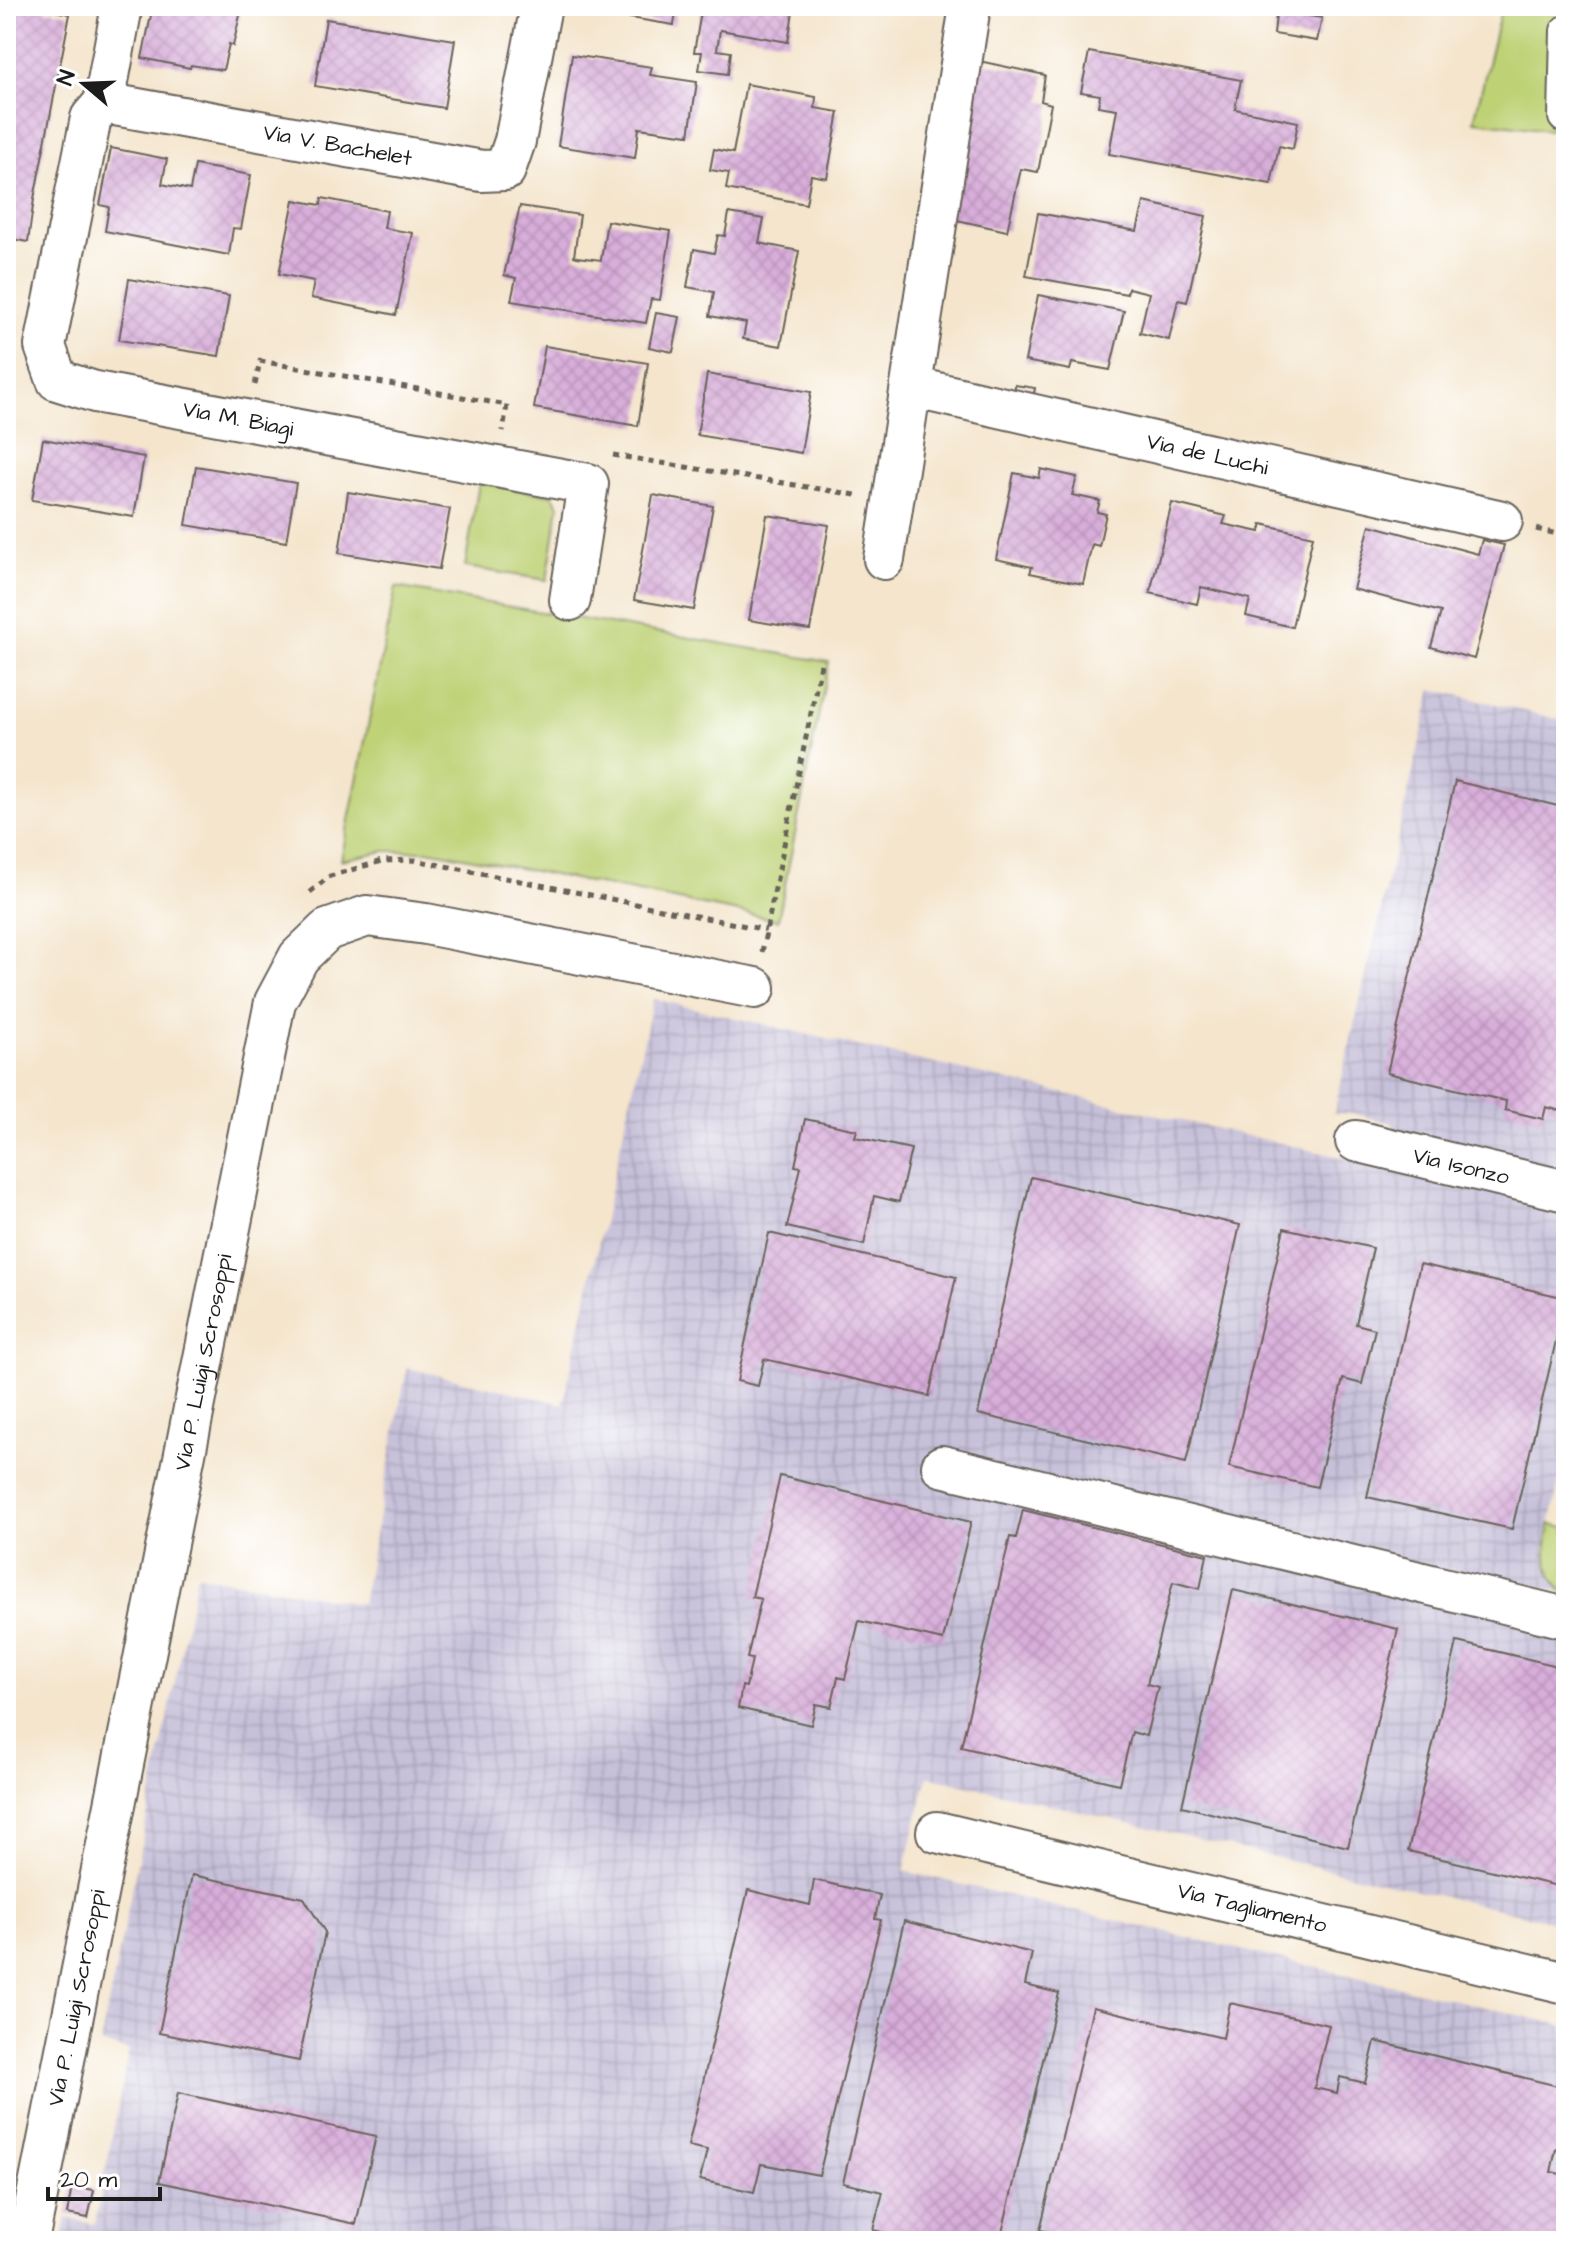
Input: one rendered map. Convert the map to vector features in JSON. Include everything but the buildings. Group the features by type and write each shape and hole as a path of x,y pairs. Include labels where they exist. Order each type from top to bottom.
{"street":[{"path":"104,103 122,6"},
{"name":"Via V. Bachelet","path":"104,103 482,171 505,170 515,141 541,6"},
{"path":"884,559 970,6"},
{"path":"1564,117 1566,31"},
{"name":"Via M. Biagi","path":"104,103 91,118 45,346 57,380 95,392 588,484 570,600"},
{"name":"Via de Luchi","path":"911,387 1502,521"},
{"name":"Via P. Luigi Scrosoppi","path":"28,2241 275,1002 299,957 327,930 367,916 426,924 755,988"},
{"name":"Via Isonzo","path":"1356,1141 1566,1191"},
{"path":"942,1466 1566,1618"},
{"name":"Via Tagliamento","path":"937,1832 1566,1983"}],"path":[{"path":"755,988 821,664"}],"shaded area":[{"path":"1432,689 1566,721 1566,1174 1396,1135 1392,1123 1354,1114 1334,1113"},
{"path":"653,999 1566,1209 1566,1449 1545,1549 1550,1571 1561,1591 1326,1547 1566,1634 1566,1925 928,1776 904,1871 1566,2026 1566,2241 61,2241 66,2218 95,2224 129,2050 100,2044 197,1575 362,1604 407,1368 563,1404"}],"green space":[{"path":"1502,6 1566,6 1566,132 1474,121"},
{"path":"479,483 552,495 559,505 547,580 465,567"},
{"path":"396,587 829,662 778,920 434,851 385,851 341,860"},
{"path":"1550,1524 1566,1527 1566,1594 1550,1571 1547,1543"}]}
